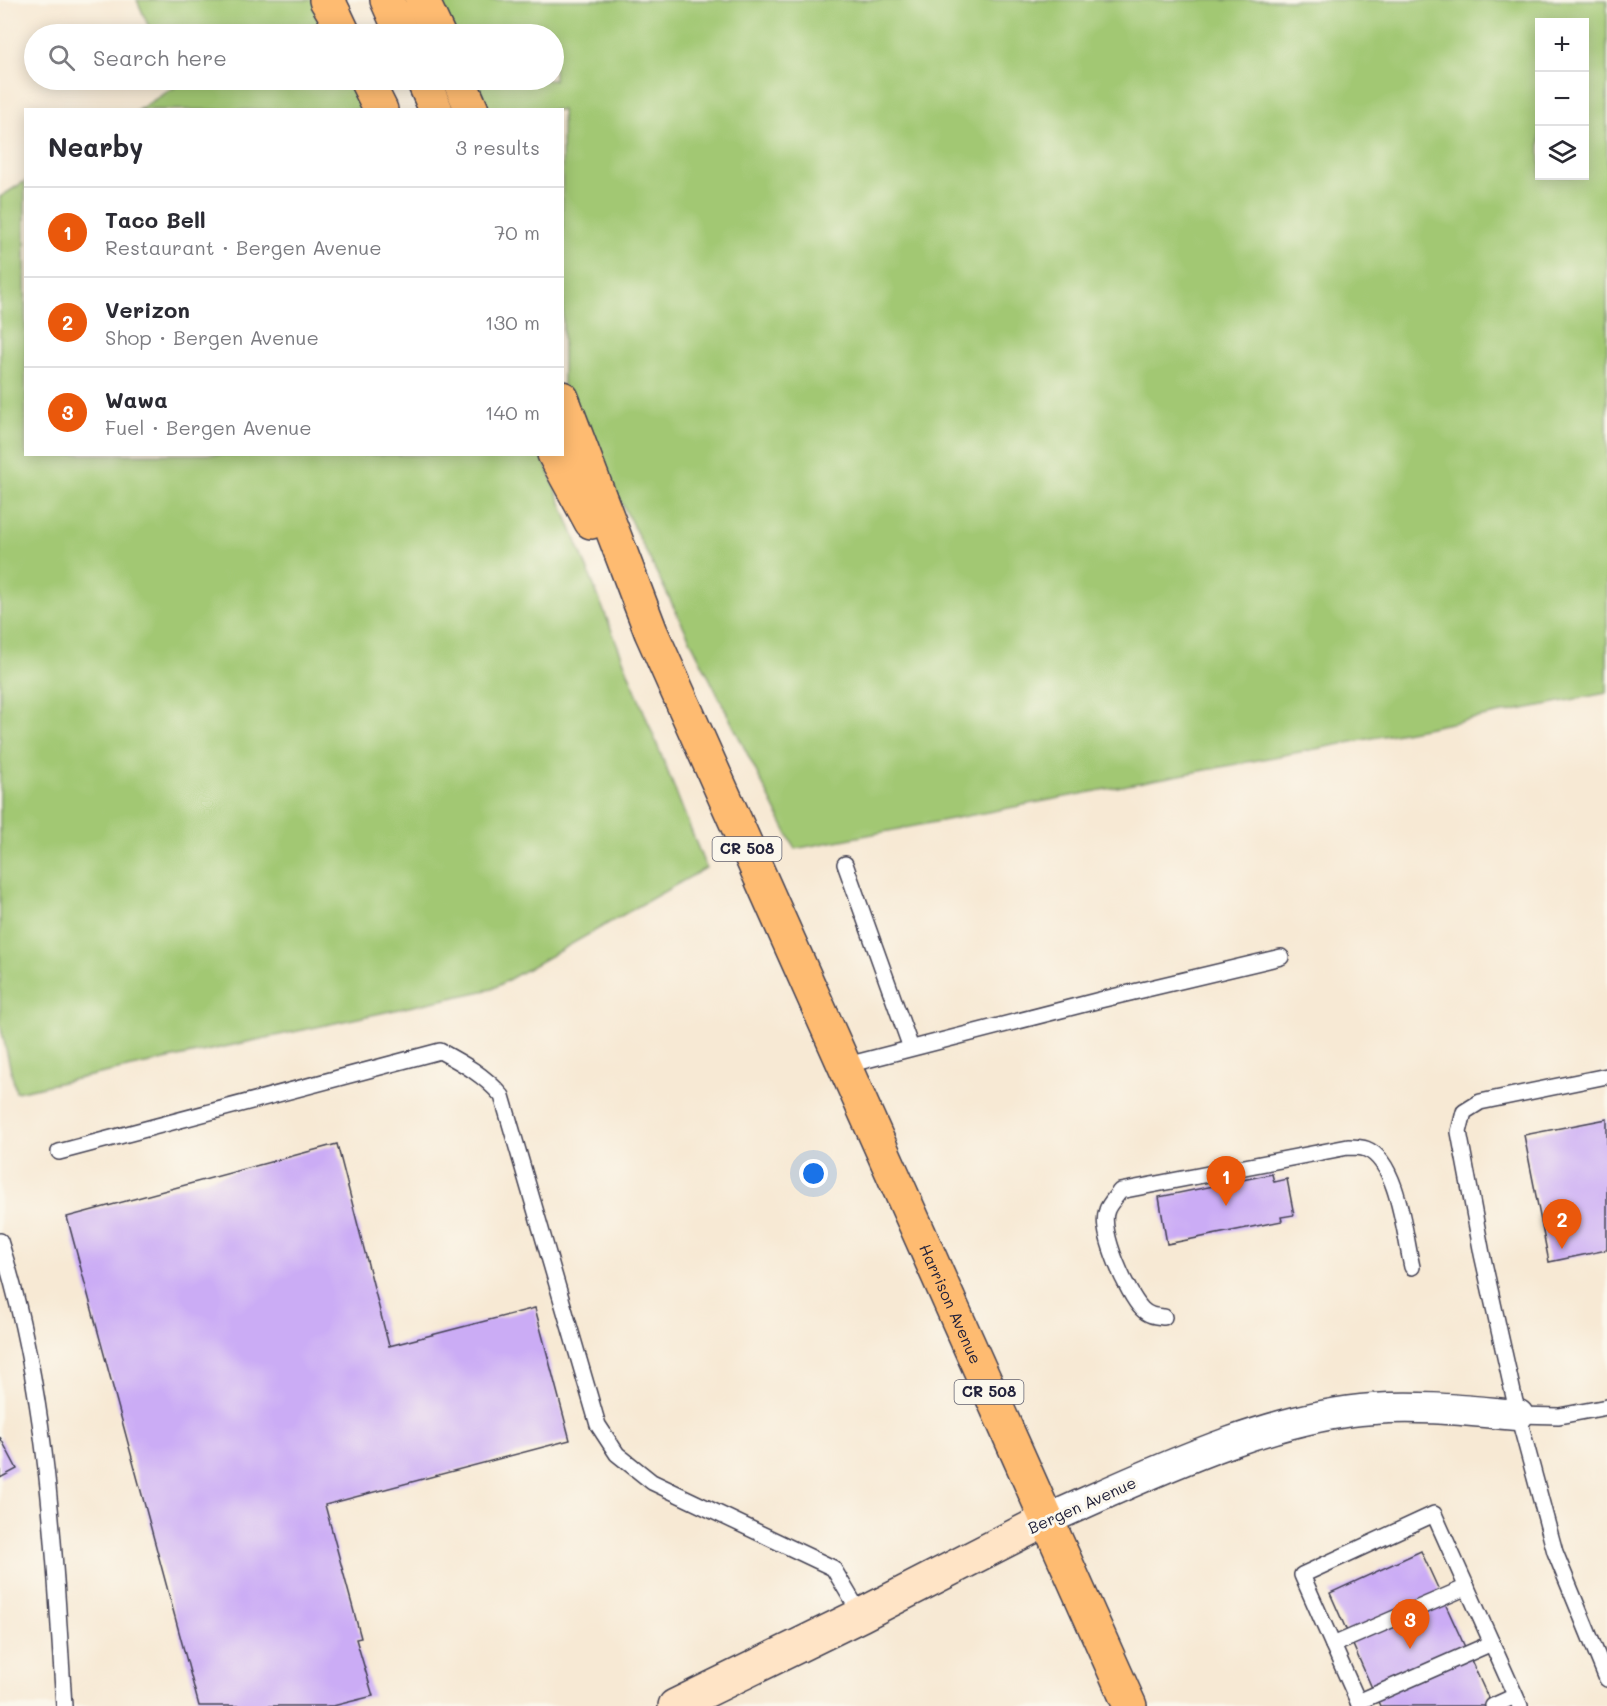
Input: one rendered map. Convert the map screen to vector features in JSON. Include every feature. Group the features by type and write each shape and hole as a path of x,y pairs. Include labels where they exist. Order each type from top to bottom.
{"main road":[{"path":"387,0 398,24"},
{"path":"422,0 433,24"},
{"path":"371,90 380,108"},
{"path":"427,90 435,108"},
{"path":"463,90 471,108"},
{"name":"CR 508","path":"564,403 651,632 843,1066"},
{"name":"CR 508","path":"555,456 651,632"},
{"name":"Harrison Avenue","path":"843,1066 1130,1706"}],"street":[{"name":"Bergen Avenue","path":"675,1706 861,1616 1046,1520 1136,1480 1253,1435 1318,1416 1372,1409 1425,1407 1518,1415"}],"lane":[{"path":"845,864 911,1048"},
{"path":"843,1066 1100,999 1281,957"},
{"path":"58,1152 440,1051 462,1062 487,1078 502,1096 598,1425 617,1454 652,1482 833,1568 861,1616"},
{"path":"1607,1076 1480,1102 1464,1112 1459,1132 1482,1254 1518,1415 1555,1552 1607,1679"},
{"path":"1164,1317 1151,1315 1135,1301 1110,1245 1105,1228 1106,1211 1120,1191 1348,1147 1367,1150 1384,1165 1393,1183 1412,1267"},
{"path":"0,1241 18,1296 46,1453 64,1706"},
{"path":"1518,1415 1559,1416 1607,1407"},
{"path":"1492,1643 1359,1704 1302,1575 1434,1514 1467,1587 1518,1701 1493,1706"},
{"path":"1333,1646 1467,1587"}],"green space":[{"path":"137,0 326,0 339,24 148,24"},
{"path":"387,0 1607,0 1607,693 795,849 564,388 564,108 436,108 427,90 564,90 564,24 398,24"},
{"path":"170,90 371,90 380,108 141,108"},
{"path":"24,182 24,456 542,456 706,868 492,989 16,1092 0,1024 0,197"}],"building":[{"path":"1607,1119 1607,1250 1549,1262 1524,1135"},
{"path":"337,1144 389,1346 535,1308 570,1440 325,1505 361,1638 356,1639 373,1696 333,1706 199,1706 67,1217"},
{"path":"1272,1174 1274,1182 1287,1179 1294,1215 1281,1217 1282,1221 1167,1244 1159,1197"},
{"path":"0,1437 17,1469 0,1478"},
{"path":"1421,1551 1492,1706 1380,1706 1330,1593"}],"place":[{"name":"Taco Bell","path":"1226,1206"},
{"name":"Verizon","path":"1562,1249"},
{"name":"Wawa","path":"1410,1649"}]}
